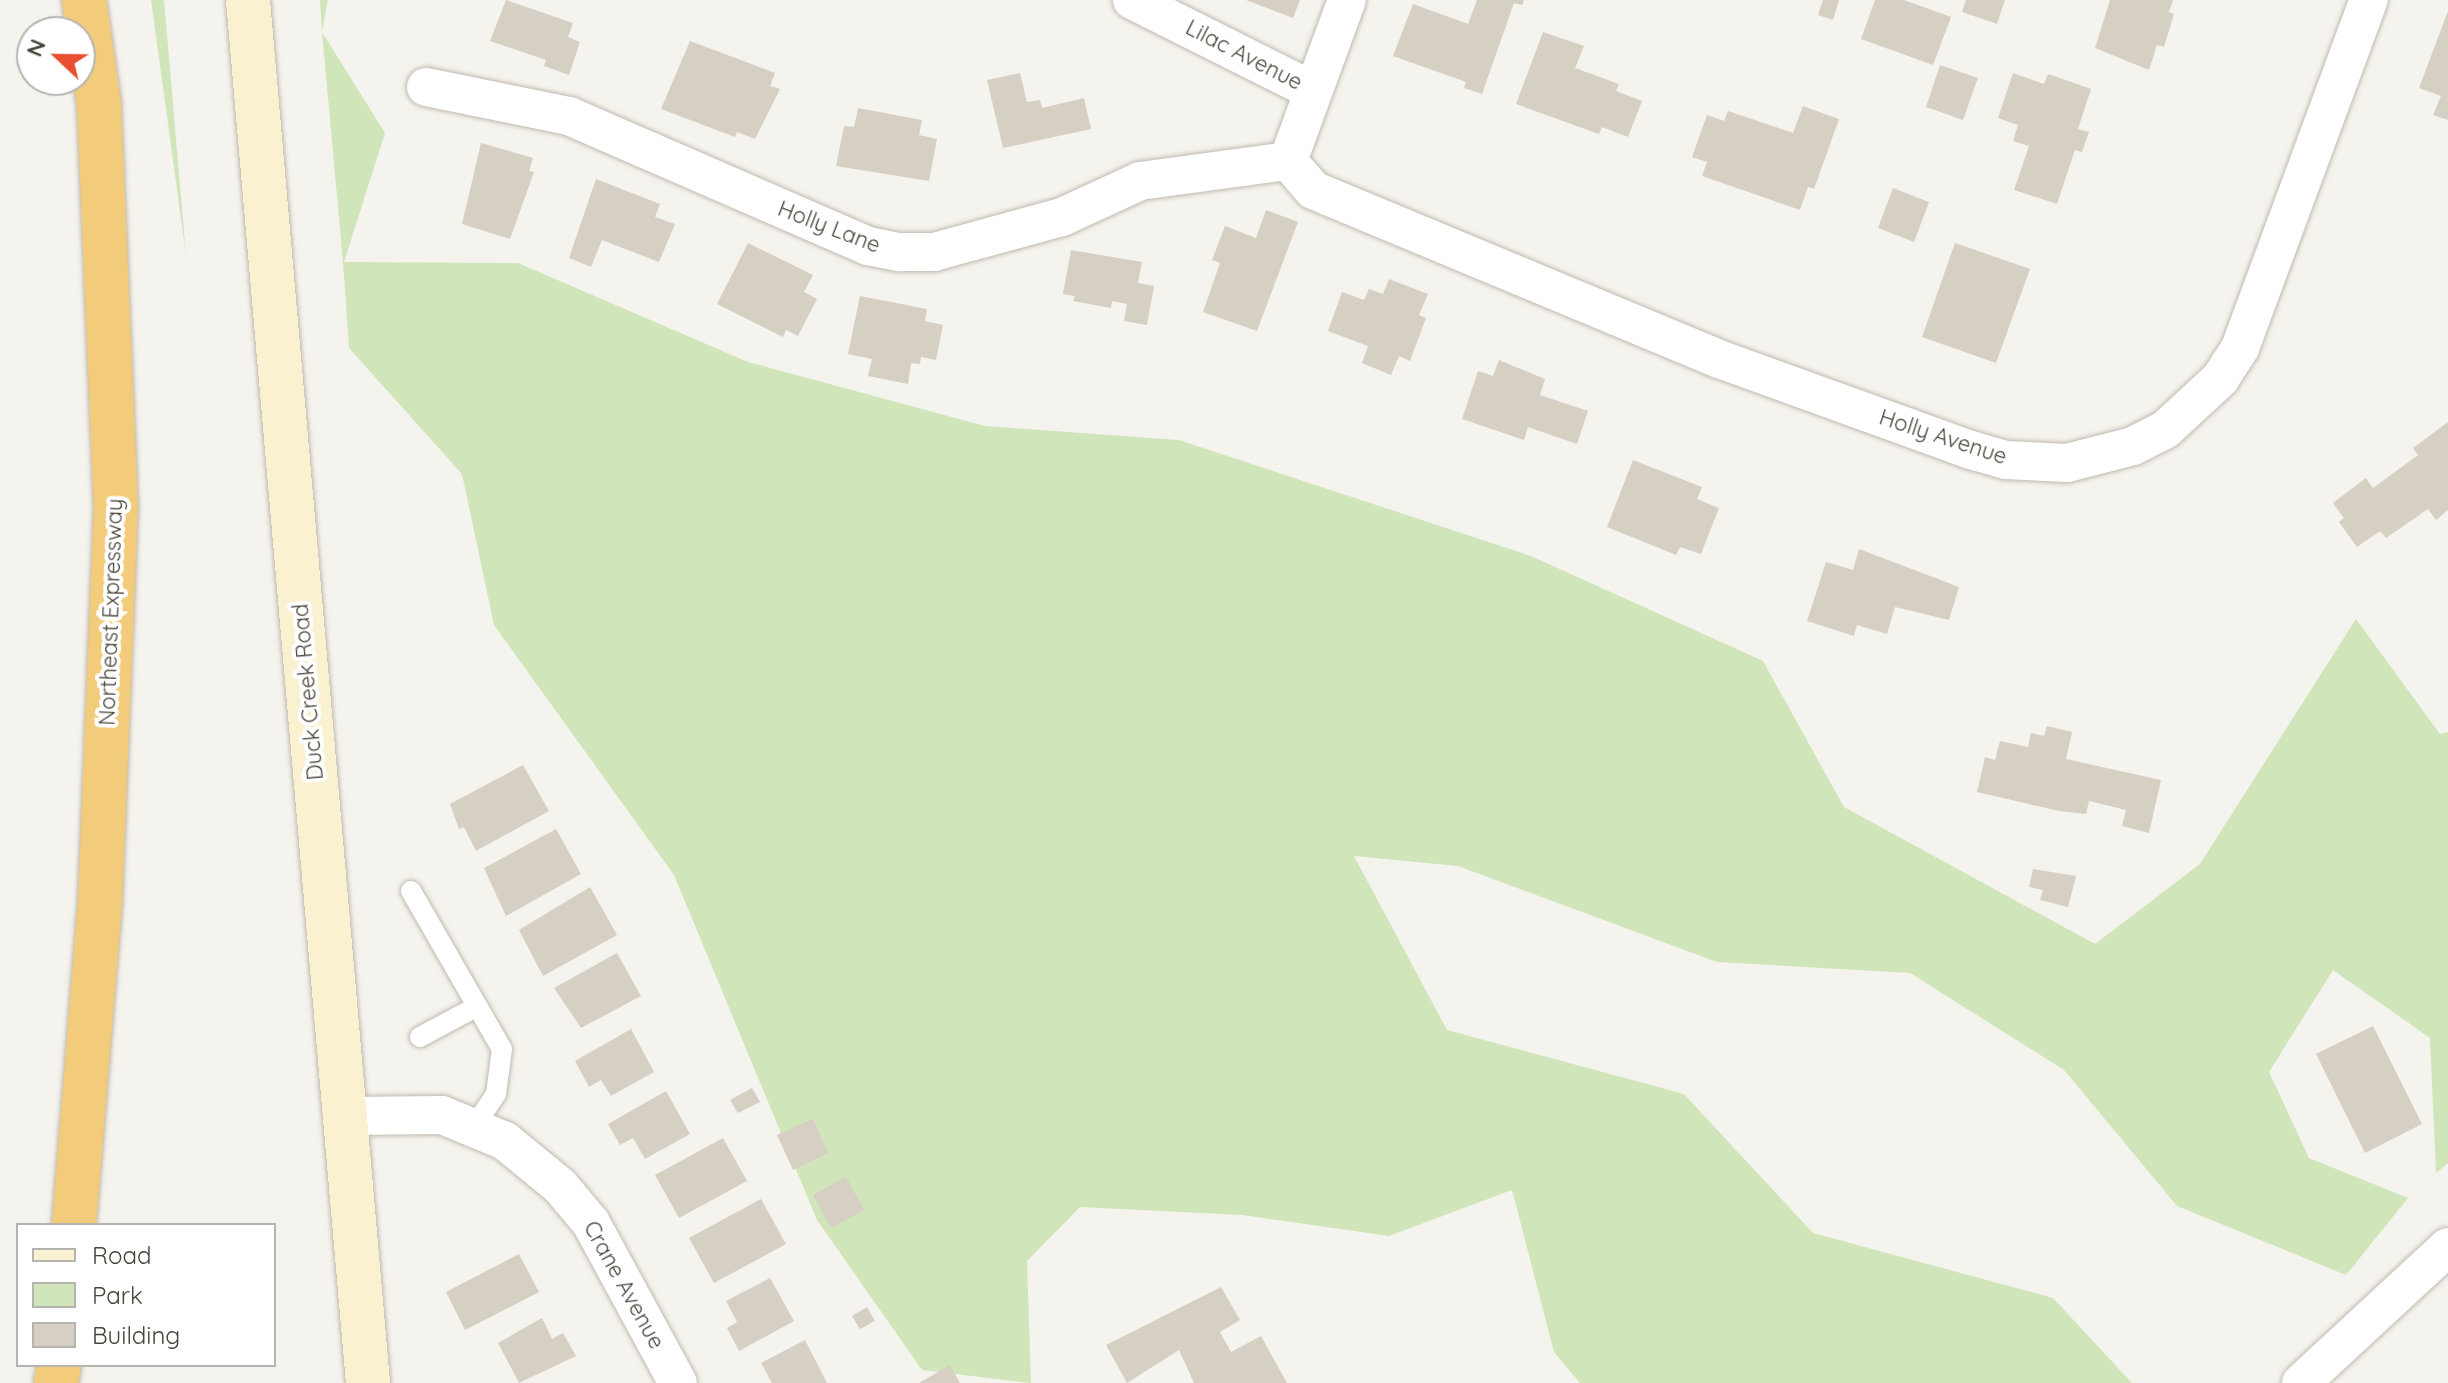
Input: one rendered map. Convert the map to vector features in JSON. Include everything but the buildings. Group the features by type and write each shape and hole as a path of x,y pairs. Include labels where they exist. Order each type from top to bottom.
{"highway":[{"name":"Northeast Expressway","path":"74,1223 100,903 116,510 99,104 84,0"}],"street":[{"name":"Duck Creek Road","path":"248,0 368,1383"},
{"name":"Lilac Avenue","path":"1132,0 1312,90"},
{"path":"1288,161 1347,0"},
{"name":"Holly Avenue","path":"1288,161 1313,190 1719,359 1971,450 2006,460 2061,464 2133,446 2166,429 2220,379 2240,348 2369,0"},
{"name":"Holly Lane","path":"426,87 569,116 868,246 900,252 934,252 1062,217 1140,181 1288,161"},
{"name":"Crane Avenue","path":"347,1116 430,1113 475,1125 505,1141 560,1186 591,1223 678,1383"},
{"path":"2301,1383 2448,1247"}],"lane":[{"path":"411,891 502,1049 496,1094 475,1125"},
{"path":"420,1037 476,1007"}],"green space":[{"path":"151,0 164,0 186,255"},
{"path":"320,0 328,0 322,32"},
{"path":"322,32 385,133 344,262 518,263 748,362 985,426 1179,440 1531,556 1763,661 1844,807 2095,944 2200,864 2356,619 2440,734 2448,732 2448,1163 2436,1173 2430,1038 2333,970 2269,1072 2309,1158 2408,1198 2346,1275 2177,1206 2064,1070 1910,973 1717,962 1458,866 1354,856 1447,1030 1684,1094 1813,1233 2053,1298 2132,1383 1580,1383 1554,1352 1512,1190 1389,1236 1242,1215 1080,1207 1027,1261 1031,1383 922,1370 817,1220 674,875 494,625 462,474 349,348"}]}
